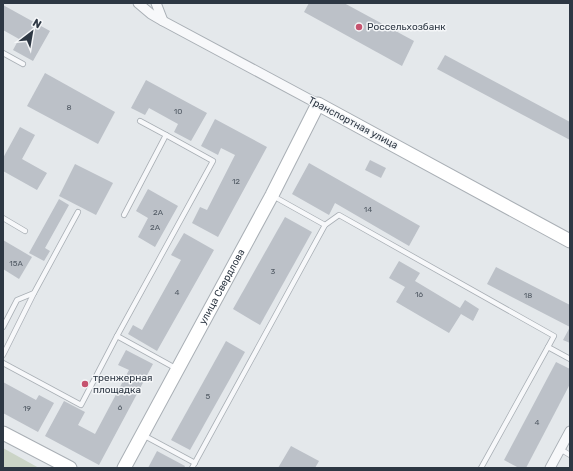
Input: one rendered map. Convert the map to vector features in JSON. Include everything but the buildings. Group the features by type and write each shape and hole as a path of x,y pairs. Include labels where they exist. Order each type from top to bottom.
{"street":[{"name":"Транспортная улица","path":"138,3 151,14 163,21 570,240"},
{"path":"156,3 163,21"},
{"name":"улица Свердлова","path":"124,468 272,195 318,104"},
{"path":"550,468 570,431"},
{"path":"3,433 70,468"}],"lane":[{"path":"3,53 24,64"},
{"path":"3,363 81,405 213,161 140,121"},
{"path":"124,215 166,136"},
{"path":"272,195 325,225"},
{"path":"3,355 34,293 78,212"},
{"path":"192,468 325,225 339,215 554,336 481,468"},
{"path":"3,218 25,231"},
{"path":"3,327 17,300 34,293"},
{"path":"118,336 178,370"},
{"path":"548,346 570,359"},
{"path":"143,435 195,463"},
{"path":"560,450 570,455"}],"green space":[{"path":"3,448 39,468 3,468"}],"place":[{"name":"Россельхозбанк","path":"359,27"},
{"name":"тренжерная площадка","path":"85,384"}]}
